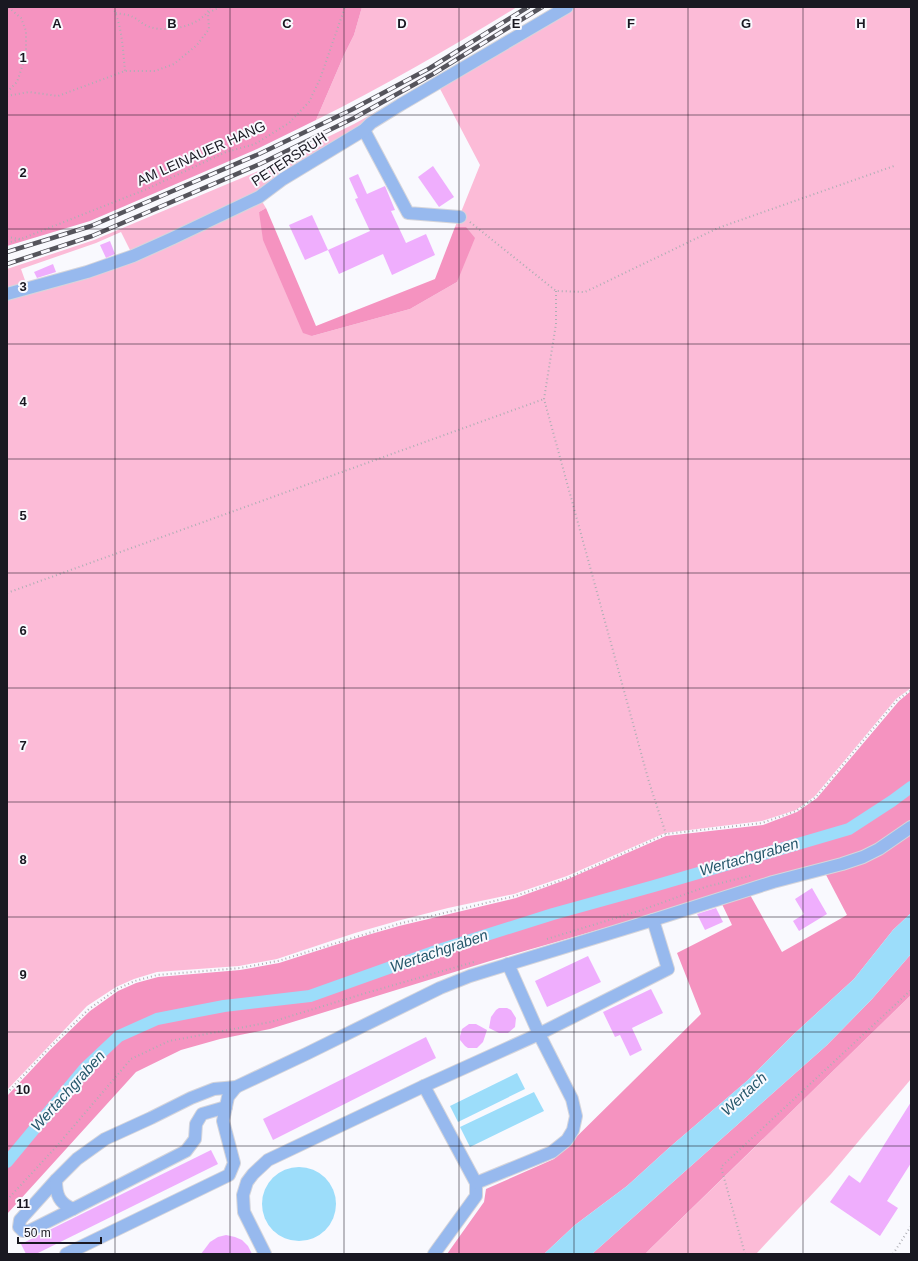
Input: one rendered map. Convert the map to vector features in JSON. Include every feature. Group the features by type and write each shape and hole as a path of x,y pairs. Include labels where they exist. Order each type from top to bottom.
{"lane":[{"name":"PETERSRUH","path":"7,294 100,268 133,256 259,197 283,179 364,130 371,123 400,105 567,7"},
{"path":"364,130 408,213 460,217"},
{"path":"226,1106 202,1114 196,1124 195,1139 186,1151 29,1231 23,1231 19,1227 20,1220 56,1180 77,1160 105,1139 191,1098 214,1089 236,1087 440,988 470,976 773,882 849,862 879,849 911,827"},
{"path":"265,1254 244,1212 243,1195 247,1182 268,1160 424,1086 539,1034 668,969 653,920"},
{"path":"476,1183 552,1152 567,1140 573,1130 576,1116 572,1099 539,1034 508,964"},
{"path":"424,1086 476,1183 476,1196 434,1254"},
{"path":"66,1254 229,1175 234,1163 223,1121 228,1097 236,1087"},
{"path":"56,1180 56,1191 59,1199 66,1206 74,1209"}],"path":[{"path":"7,92 17,82 26,55 26,31 21,18 8,7"},
{"path":"113,7 116,13 122,43 125,71"},
{"path":"7,96 29,92 58,96 125,71 155,71 174,64 197,45 208,29 208,13 210,7"},
{"path":"116,13 131,16 149,27 169,30 189,26 220,7"},
{"name":"AM LEINAUER HANG","path":"7,243 21,239 147,189 226,152 255,144 289,123 308,102 320,79 345,7"},
{"path":"460,217 473,223 556,291 585,292 718,228 894,166"},
{"path":"7,237 21,239"},
{"path":"556,291 556,324 544,399 649,782 666,834"},
{"path":"7,593 544,399"},
{"path":"7,1093 49,1048 89,1009 117,989 135,981 157,975 201,970 240,968 278,961 398,924 515,896 568,878 666,834 762,823 796,811 816,797 897,700 911,690"},
{"path":"543,940 642,910 705,887 755,875"},
{"path":"7,1200 56,1147 130,1059 170,1041 271,1022 475,961"},
{"path":"745,1254 721,1167 911,990"},
{"path":"893,1254 911,1226"}],"shaded area":[{"path":"7,7 362,7 354,35 316,120 257,149 90,221 7,246"},
{"path":"362,7 517,7 418,66 316,120 354,35"},
{"path":"554,7 563,7 258,194 132,254 121,232 96,243 21,269 27,286 7,292 7,269 94,240 263,169 354,124 435,79"},
{"path":"571,7 911,7 911,688 896,699 815,796 796,810 762,821 665,833 567,876 514,894 397,921 355,933 277,959 239,966 157,972 134,979 116,987 87,1006 7,1090 7,296 88,274 260,198 266,208 259,212 312,336 410,309 457,282 466,227 455,227 480,165 438,85"},
{"path":"266,208 316,326 435,279 455,227 466,227 475,238 457,282 410,309 312,336 303,333 263,240 259,212"},
{"path":"911,691 911,821 862,854 490,961 270,1029 220,1039 181,1050 136,1072 7,1214 7,1096 50,1050 90,1011 118,991 136,983 158,977 240,970 279,963 399,926 516,898 568,879 666,836 763,825 797,812 817,798 899,701"},
{"path":"911,831 911,913 893,930 854,979 794,1034 748,1080 627,1186 575,1225 544,1254 447,1254 484,1202 486,1189 554,1159 701,1014 677,953 732,925 721,902 749,893 782,952 847,915 824,871"},
{"path":"911,954 911,995 645,1254 592,1254 827,1045 872,999"},
{"path":"911,995 911,1079 831,1174 756,1254 645,1254"}],"water":[{"name":"Wertach","path":"911,913 911,954 872,999 827,1045 592,1254 544,1254 575,1225 627,1186 748,1080 794,1034 854,979 893,930"},
{"path":"517,1073 525,1089 458,1122 450,1106"},
{"path":"534,1092 544,1111 470,1147 460,1127"},
{"path":"292,1167 306,1167 313,1169 326,1177 334,1190 336,1204 334,1218 326,1231 313,1239 306,1241 292,1241 285,1239 272,1231 264,1218 262,1211 262,1197 264,1190 272,1177 285,1169"}],"building":[{"path":"433,166 454,197 439,207 418,177"},
{"path":"358,174 367,194 385,186 395,210 391,211 406,243 426,234 435,255 392,275 383,254 339,274 328,250 370,231 355,199 358,198 349,178"},
{"path":"312,215 328,250 305,260 289,225"},
{"path":"110,241 115,254 106,258 100,245"},
{"path":"53,264 56,272 37,278 34,272"},
{"path":"812,888 827,914 799,931 793,921 804,914 795,899"},
{"path":"716,908 723,922 705,930 697,914"},
{"path":"588,956 601,982 547,1007 535,981"},
{"path":"651,989 663,1013 632,1028 642,1050 630,1056 620,1035 615,1037 603,1012"},
{"path":"499,1008 507,1008 511,1010 516,1018 515,1027 508,1033 499,1033 489,1028 491,1017"},
{"path":"469,1024 476,1024 487,1030 483,1042 477,1048 468,1048 460,1040 462,1029"},
{"path":"426,1037 436,1058 273,1140 263,1119"},
{"path":"911,1102 911,1163 887,1201 898,1208 880,1236 830,1202 849,1175 860,1183"},
{"path":"211,1150 218,1164 36,1254 26,1254 21,1244"},
{"path":"226,1235 242,1240 248,1246 252,1254 201,1254 210,1242 218,1237"}],"waterway":[{"name":"Wertachgraben","path":"7,1162 85,1068 119,1036 157,1019 224,1006 310,996 439,950 553,914 849,829 911,787"}],"railway":[{"path":"7,252 91,226 259,154 351,110 430,68 528,7"},
{"path":"7,264 92,236 260,164 354,118 433,74 542,7"}]}
